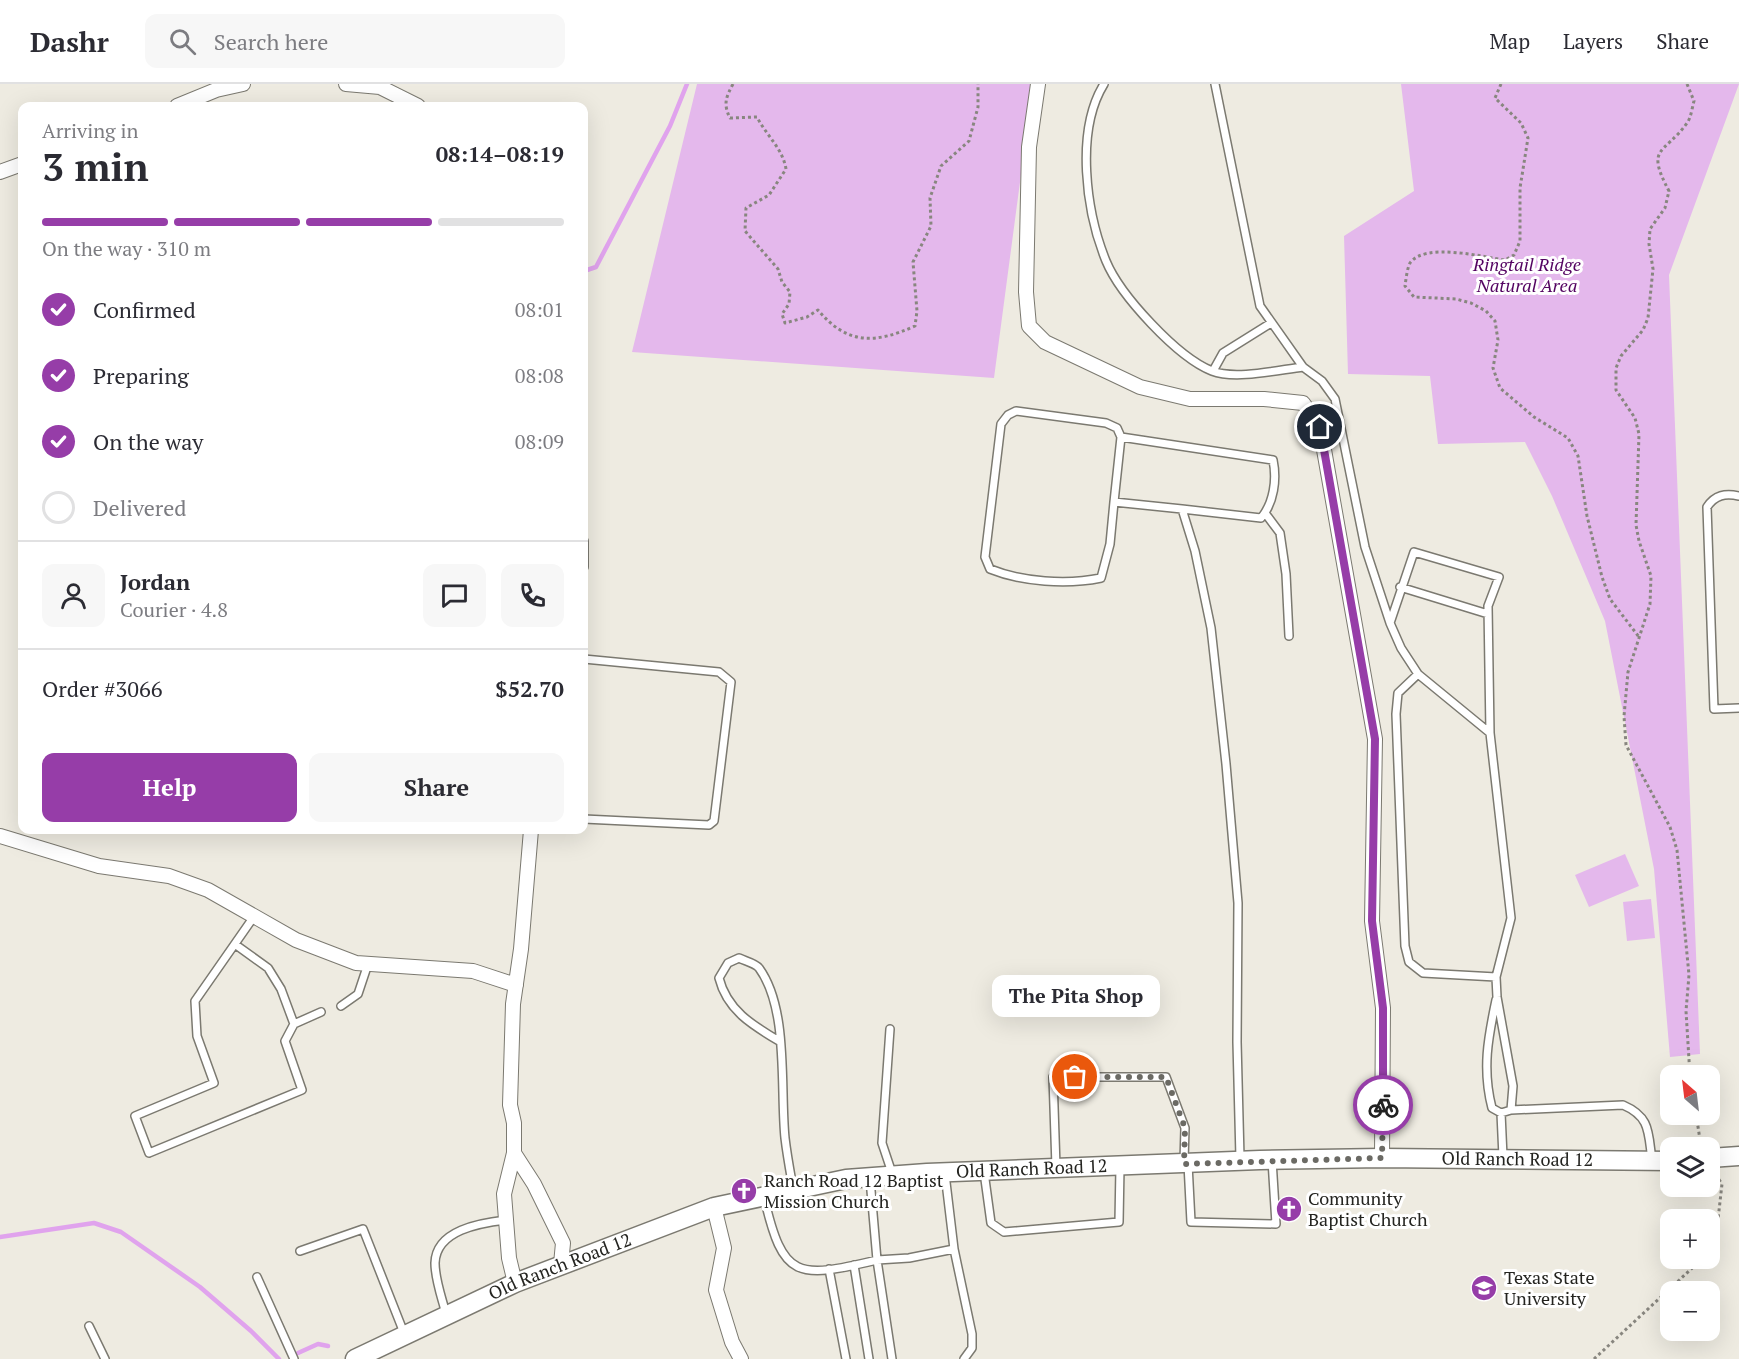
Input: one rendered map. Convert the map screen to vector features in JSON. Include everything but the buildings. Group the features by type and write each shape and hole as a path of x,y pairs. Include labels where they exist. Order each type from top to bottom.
{"main road":[{"path":"1720,1157 1739,1156"},
{"name":"Old Ranch Road 12","path":"354,1359 515,1283 714,1207 846,1179 984,1170 1272,1160 1382,1158 1660,1162"}],"street":[{"path":"187,102 216,90 243,84"},
{"path":"346,84 380,87 410,102"},
{"path":"1038,84 1029,147 1026,292 1029,326 1045,342 1140,387 1190,399 1264,399 1303,403 1320,427 1375,739 1372,921 1383,1008 1382,1158"},
{"path":"0,172 18,165"},
{"path":"515,1283 509,1258 504,1194 514,1153 514,1124 510,1105 516,985 531,834"},
{"path":"0,836 99,866 169,876 208,890 296,940 356,963 473,971 516,985"},
{"path":"514,1153 534,1184 563,1243 561,1264"},
{"path":"714,1207 724,1248 716,1290 732,1342 741,1359"}],"lane":[{"path":"1104,84 1097,95 1085,147 1092,217 1106,263 1136,306 1170,342 1213,371 1240,374 1303,367"},
{"path":"1215,84 1260,306 1303,367 1322,381 1335,399 1365,547 1390,623 1401,648 1418,674 1490,733"},
{"path":"1213,371 1223,353 1271,323"},
{"path":"1016,411 1106,423 1117,428 1121,437 1114,502 1110,544 1101,578 1058,581 1003,574 990,569 985,556 1001,424 1008,415 1016,411"},
{"path":"1114,502 1261,518 1269,508 1275,472 1273,460 1121,437"},
{"path":"1739,496 1728,494 1713,498 1707,507 1714,709 1739,708"},
{"path":"1182,509 1195,551 1211,628 1227,775 1238,903 1237,1042 1240,1161"},
{"path":"1265,513 1280,532 1289,636"},
{"path":"1390,623 1400,587 1414,552 1499,577 1488,606 1490,733 1511,918 1496,977 1497,997 1510,1057 1513,1086 1511,1110"},
{"path":"1400,587 1488,614"},
{"path":"588,659 719,672 731,682 714,821 709,825 588,819"},
{"path":"1418,674 1398,693 1396,714 1405,946 1409,962 1423,974 1496,977"},
{"path":"255,915 195,1001 197,1036 214,1083 135,1116 149,1153 302,1090 285,1041 294,1024 321,1012"},
{"path":"236,945 268,968 281,990 294,1024"},
{"path":"779,1041 745,1021 723,994 719,978 728,963 738,958 757,965 771,989 779,1041 785,1139 793,1190"},
{"path":"341,1006 358,994 368,964"},
{"path":"1497,997 1485,1049 1485,1083 1491,1108 1501,1113 1511,1110 1623,1105 1637,1111 1647,1125 1652,1163"},
{"path":"890,1029 882,1143 892,1175"},
{"path":"1056,1167 1053,1077 1166,1077 1185,1128 1191,1222 1276,1224 1272,1160"},
{"path":"1501,1113 1503,1160"},
{"path":"984,1170 991,1222 1004,1232 1119,1222 1120,1165"},
{"path":"945,1172 954,1249 972,1334 972,1348 964,1359"},
{"path":"870,1178 877,1260 892,1359"},
{"path":"764,1197 773,1237 780,1252 793,1264 807,1271 877,1260 909,1258 954,1249"},
{"path":"446,1317 435,1262 439,1248 448,1236 465,1228 506,1220"},
{"path":"300,1251 363,1229 405,1336"},
{"path":"854,1265 869,1359"},
{"path":"829,1269 846,1359"},
{"path":"257,1277 294,1359"},
{"path":"89,1326 105,1359"}],"path":[{"path":"733,84 726,97 725,108 730,118 757,117 767,136 784,155 786,169 769,195 746,208 745,231 778,268 789,292 789,304 783,314 785,323 818,310 843,334 858,339 902,332 915,326 917,311 913,262 931,226 930,198 940,166 969,141 978,107 978,84"},
{"path":"1501,84 1495,98 1521,123 1528,138 1520,188 1520,241 1514,255 1505,260 1437,251 1419,256 1409,264 1405,286 1414,297 1456,299 1472,303 1486,311 1495,321 1498,340 1493,368 1500,388 1534,417 1568,438 1578,456 1587,516 1602,577 1610,599 1639,637"},
{"path":"1687,84 1694,101 1688,123 1664,145 1657,160 1659,172 1669,191 1665,208 1650,229 1649,244 1653,269 1648,318 1643,330 1621,356 1616,368 1616,390 1635,418 1639,434 1636,525 1639,542 1651,576 1650,604 1628,672 1624,716 1626,745 1670,827 1677,850 1689,975 1686,1011 1689,1065"},
{"path":"1719,1209 1722,1184 1720,1181"},
{"path":"1594,1359 1691,1269"}],"green space":[{"path":"697,84 1033,84 994,378 632,352"},
{"name":"Ringtail Ridge Natural Area","path":"1401,84 1739,84 1669,275 1700,1054 1670,1057 1654,869 1605,621 1552,496 1525,442 1438,444 1430,376 1348,374 1344,236 1414,191"},
{"path":"1625,854 1639,886 1589,907 1575,875"},
{"path":"1651,899 1655,938 1627,941 1623,902"}],"waterway":[{"path":"588,270 596,267 670,126 687,84"},
{"path":"0,1237 94,1223 121,1232 200,1287 251,1331 279,1359"},
{"path":"298,1353 318,1344 328,1346"}],"way so far":[{"path":"1075,1077 1166,1077 1185,1128 1184,1164 1382,1158 1383,1105"}],"place":[{"name":"The Pita Shop","path":"1075,1077"},
{"name":"Ranch Road 12 Baptist Mission Church","path":"744,1191"},
{"name":"Community Baptist Church","path":"1289,1209"},
{"name":"Texas State University","path":"1484,1288"}],"route":[{"path":"1320,427 1375,739 1372,921 1383,1008 1383,1105"}]}
